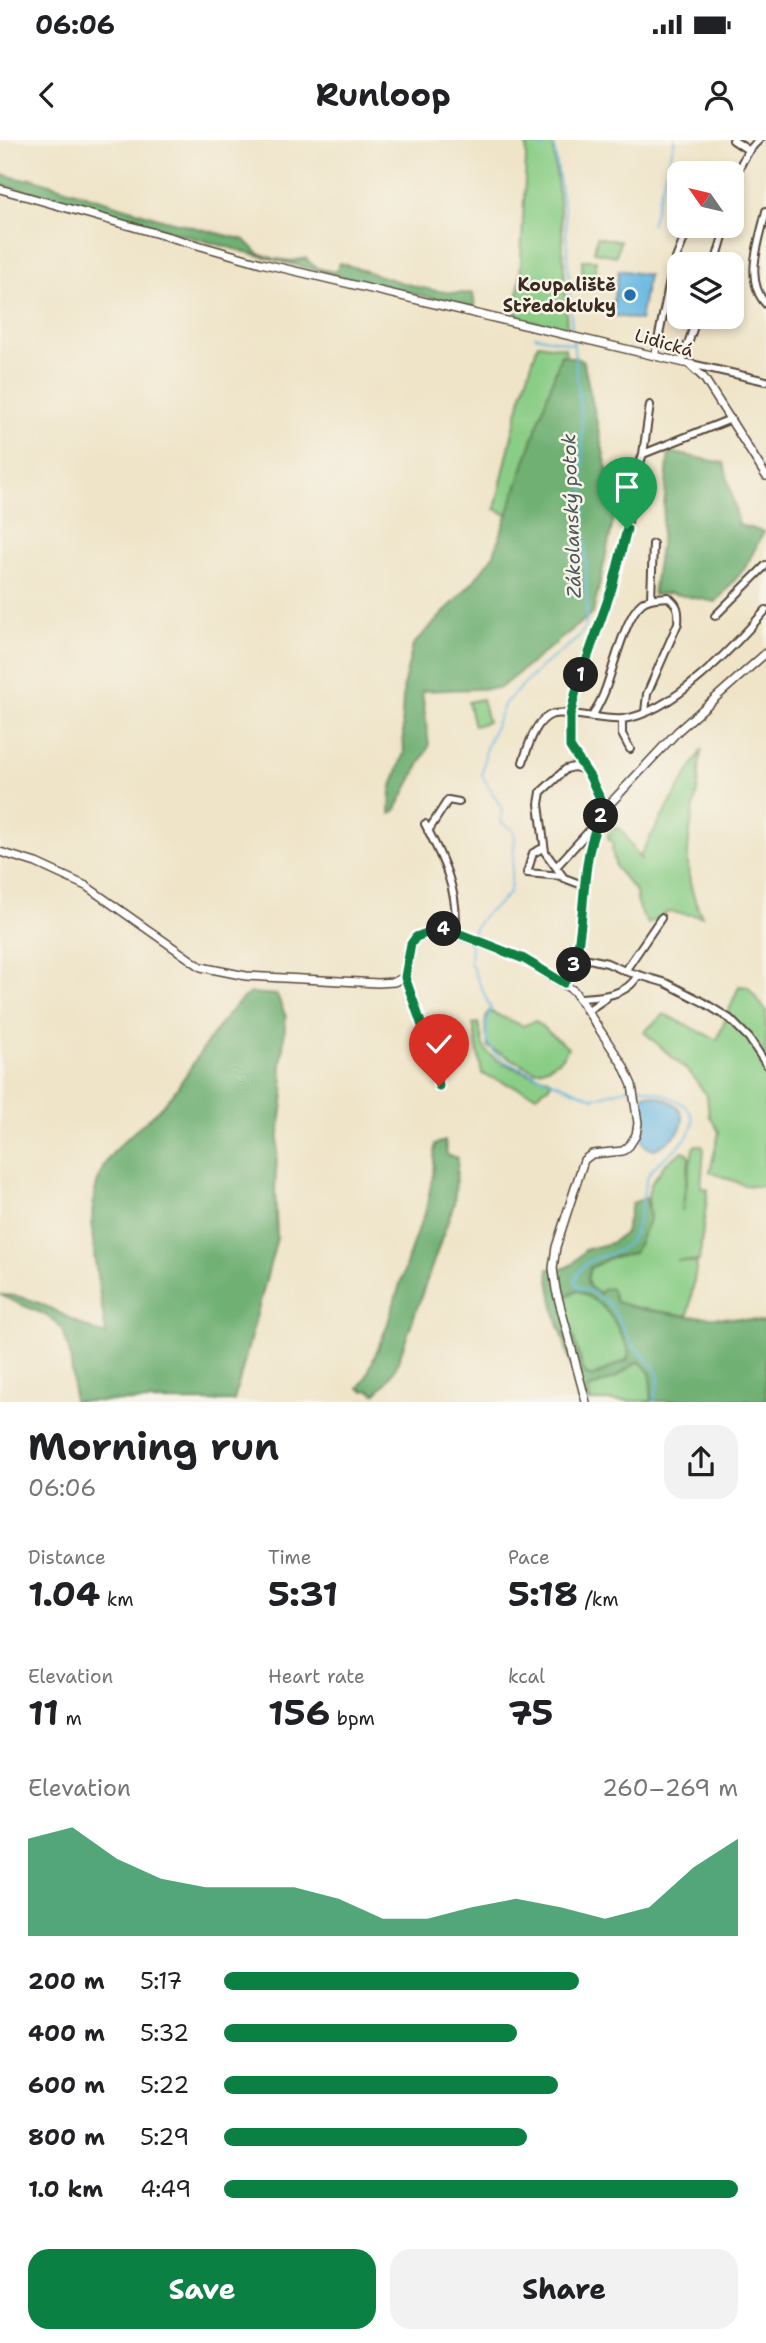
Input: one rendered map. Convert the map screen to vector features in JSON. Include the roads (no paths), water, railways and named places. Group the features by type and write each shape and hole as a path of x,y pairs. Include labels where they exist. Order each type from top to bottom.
{"street":[{"path":"733,140 748,150"},
{"path":"742,161 748,150 759,140"},
{"name":"Lidická","path":"0,189 261,263 682,362 700,373 766,475"},
{"path":"766,211 754,268 754,287 766,304"},
{"path":"655,355 673,266 684,238"},
{"path":"694,329 682,362 766,381"},
{"path":"605,809 590,777 582,769 570,747 570,716 577,687 612,588 627,529 634,483 643,454 650,405"},
{"path":"643,454 731,419"},
{"path":"651,598 653,544"},
{"path":"715,616 766,565"},
{"path":"592,717 604,695 624,635 636,609 651,598 668,597 679,610 678,622 647,694 645,712"},
{"path":"523,762 529,741 542,722 553,714 622,719 645,712 678,693 711,667 766,610"},
{"path":"556,867 605,809 678,731 766,653"},
{"path":"622,719 622,734 630,749"},
{"path":"562,876 543,848 544,835 539,804 541,792 566,769 582,769"},
{"path":"455,932 455,913 447,868 427,828 448,800 459,802"},
{"path":"564,983 574,965 598,820"},
{"path":"543,848 533,853 527,873 562,876 585,886"},
{"path":"0,852 36,863 86,887 186,958 208,970 246,976 378,983 394,982 405,977"},
{"path":"625,971 662,918"},
{"path":"439,1086 436,1066 405,977 411,944 416,937 437,929 455,932 524,959 564,983 580,998 623,1065 632,1085 638,1124 636,1135 623,1151 592,1154 584,1160 556,1247 553,1268 556,1290 586,1402"},
{"path":"574,965 589,959 666,983 730,1019 749,1038 766,1064"},
{"path":"587,1011 607,996 634,984 638,975"},
{"path":"580,998 607,996"}],"water":[{"name":"Koupaliště Středokluky","path":"619,270 648,275 640,320 611,315"},
{"path":"646,1094 671,1102 679,1109 682,1117 682,1125 677,1133 655,1149 648,1148 643,1143 642,1098"}],"waterway":[{"path":"537,140 538,145 544,149"},
{"name":"Zákolanský potok","path":"553,140 565,215 572,332"},
{"path":"651,225 675,140"},
{"path":"535,336 572,344"},
{"name":"Zákolanský potok","path":"472,937 480,920 510,891 515,837 513,830 501,822 502,809 482,775 486,748 505,703 542,666 576,640 585,628 587,617 582,426 573,338"},
{"name":"Zákolanský potok","path":"471,943 470,962 491,1009 487,1022 487,1041 494,1052 506,1062 593,1098 629,1088"},
{"name":"Zákolanský potok","path":"636,1086 683,1104 690,1111 693,1120 690,1131 681,1144 649,1174 638,1223 631,1239 619,1250 585,1264 575,1280 578,1287 608,1302 633,1345 654,1367 659,1381 653,1402"}],"place":[{"name":"Koupaliště Středokluky","path":"630,295"}]}
